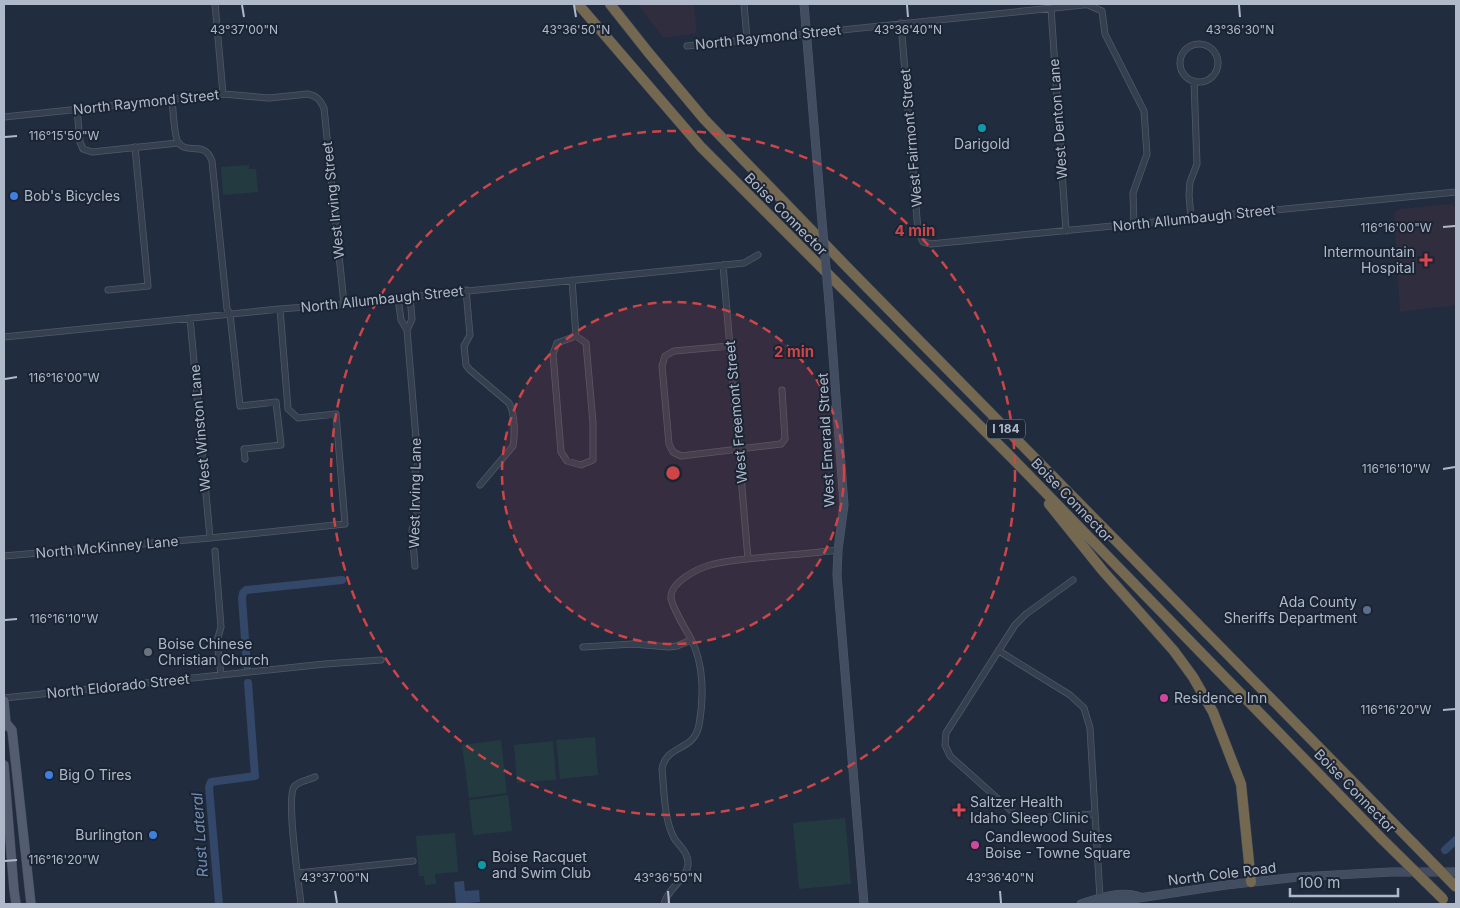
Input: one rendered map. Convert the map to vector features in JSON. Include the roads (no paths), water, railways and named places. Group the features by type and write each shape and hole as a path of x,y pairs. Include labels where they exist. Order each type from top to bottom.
{"highway":[{"name":"Boise Connector","path":"578,4 701,147 1011,457 1445,902"},
{"name":"Boise Connector","path":"610,4 711,126 1456,887"},
{"path":"1011,457 1103,571 1174,651 1194,677 1213,712 1241,784 1251,882"}],"main road":[{"name":"West Emerald Street","path":"804,4 844,505 838,550 838,593 864,904"},
{"path":"4,700 5,724 12,730 31,904"},
{"path":"4,765 16,904"},
{"name":"North Cole Road","path":"1081,904 1131,893 1140,897 1251,882 1359,873 1456,872"},
{"path":"1132,904 1140,897"}],"street":[{"path":"215,4 223,94"},
{"path":"744,4 747,39"},
{"path":"1016,4 1016,11"},
{"path":"1087,4 1102,10 1105,34 1144,111 1147,154 1133,193 1134,224"},
{"name":"North Raymond Street","path":"687,46 1092,4"},
{"name":"West Denton Lane","path":"1051,8 1066,231"},
{"name":"West Fairmont Street","path":"901,23 918,231 923,242 931,244"},
{"path":"1195,44 1201,44 1207,46 1216,55 1217,67 1215,72 1206,80 1194,81 1183,74 1180,62 1184,51 1195,44"},
{"path":"1191,218 1190,182 1197,164 1194,81"},
{"name":"North Raymond Street","path":"4,117 223,94 270,98 308,94 318,98"},
{"name":"West Irving Street","path":"318,98 324,108 344,304"},
{"path":"172,99 178,143 185,148 202,149 210,155 212,161 227,309 230,314 240,406 276,402 281,445 244,449 245,459"},
{"path":"77,109 80,142 83,148 92,152 178,143"},
{"path":"108,290 148,286 135,147"},
{"name":"North Allumbaugh Street","path":"931,244 1456,192"},
{"name":"North Allumbaugh Street","path":"4,337 744,263 758,255"},
{"name":"West Freemont Street","path":"723,265 748,559"},
{"path":"572,280 576,336"},
{"path":"466,290 470,335 464,346 466,364 470,370 512,408 513,446 480,485"},
{"name":"West Irving Lane","path":"407,330 412,319 410,296"},
{"name":"West Irving Lane","path":"398,298 401,320 407,330 418,462 415,473 417,514 412,530 415,566"},
{"name":"North McKinney Lane","path":"4,556 345,524 336,414 298,418 288,409 280,309"},
{"name":"West Winston Lane","path":"190,318 210,538"},
{"path":"576,336 586,343 593,423 593,460 580,465 567,461 561,452 553,354 556,343 576,336"},
{"path":"730,346 674,352 665,356 662,366 669,444 673,452 681,456 781,444 785,439 782,390"},
{"path":"664,904 670,891 682,879 687,870 688,863 687,856 670,828 662,769 663,762 666,756 696,737 699,725 702,682 691,640 672,602 672,592 676,585 686,577 710,566 748,559 838,550"},
{"path":"215,551 221,627 217,641 221,675"},
{"path":"1073,580 1026,614 1015,625 946,733 945,745 950,756 1017,816 1036,818 1095,814"},
{"path":"583,647 633,644 669,647 691,640"},
{"path":"999,651 1070,695 1084,708 1090,728 1098,901"},
{"name":"North Eldorado Street","path":"4,700 221,675 381,660"},
{"path":"301,904 291,814 291,796 294,786 315,777"},
{"path":"298,873 413,861"}],"water":[{"path":"464,881 465,891 479,890 480,902 456,904 454,882"}],"waterway":[{"name":"Rust Lateral","path":"247,666 242,598 246,590 342,580"},
{"name":"Rust Lateral","path":"219,904 209,787 211,782 255,776 248,683"},
{"path":"1445,850 1456,840"}],"place":[{"name":"Darigold","path":"982,128"},
{"name":"Bob's Bicycles","path":"14,196"},
{"name":"Intermountain Hospital","path":"1426,260"},
{"name":"Ada County Sheriffs Department","path":"1367,610"},
{"name":"Boise Chinese Christian Church","path":"148,652"},
{"name":"Residence Inn","path":"1164,698"},
{"name":"Big O Tires","path":"49,775"},
{"name":"Saltzer Health Idaho Sleep Clinic","path":"959,810"},
{"name":"Burlington","path":"153,835"},
{"name":"Candlewood Suites Boise - Towne Square","path":"975,845"},
{"name":"Boise Racquet and Swim Club","path":"482,865"}]}
